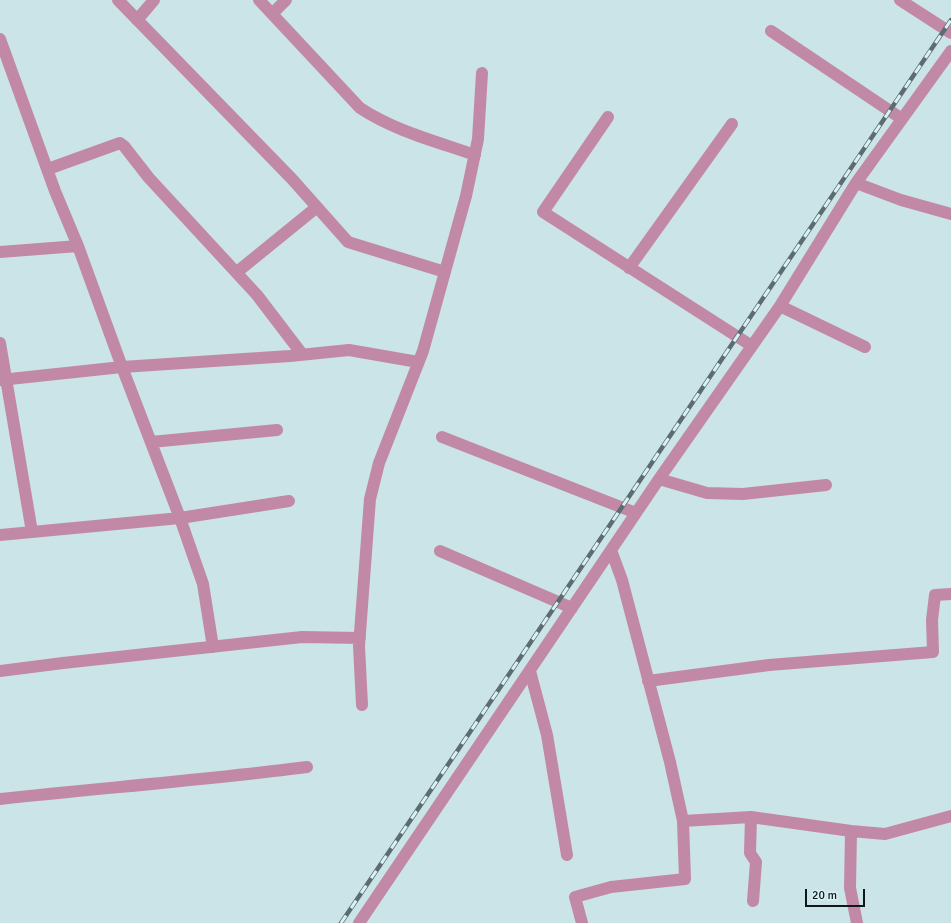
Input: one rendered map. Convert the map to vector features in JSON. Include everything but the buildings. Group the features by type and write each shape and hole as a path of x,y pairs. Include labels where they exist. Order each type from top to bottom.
{"street":[{"path":"118,0 317,207 348,242 445,272"},
{"path":"137,20 154,0"},
{"path":"259,0 360,108 376,118 406,132 474,155"},
{"path":"272,14 286,0"},
{"path":"900,0 951,33"},
{"path":"771,31 902,119"},
{"path":"0,39 55,191 78,246 122,367 180,518 203,584 213,647"},
{"path":"359,923 636,513 780,306 856,183 950,52"},
{"path":"362,705 360,638 370,500 379,463 422,351 466,196 478,139 482,74"},
{"path":"608,117 543,212 752,346"},
{"path":"629,268 732,124"},
{"path":"48,169 120,143 149,178 257,295 302,354"},
{"path":"856,183 901,200 951,214"},
{"path":"236,272 317,207"},
{"path":"0,252 78,246"},
{"path":"780,306 865,347"},
{"path":"0,343 3,380 32,532"},
{"path":"3,380 122,367 349,350 418,362"},
{"path":"151,442 277,430"},
{"path":"442,437 636,513"},
{"path":"659,480 707,493 743,494 826,485"},
{"path":"0,535 180,518 289,501"},
{"path":"582,923 575,897 611,887 685,879 683,821 670,762 622,580 611,550"},
{"path":"440,551 572,608"},
{"path":"648,681 769,664 933,652 932,620 935,595 951,594"},
{"path":"0,671 302,637 360,638"},
{"path":"530,672 546,735 567,855"},
{"path":"0,799 258,774 307,767"},
{"path":"683,821 751,817 851,831 885,834 951,816"},
{"path":"751,817 750,853 756,862 753,901"},
{"path":"851,831 850,888 857,923"}],"railway":[{"path":"341,923 951,20"}]}
